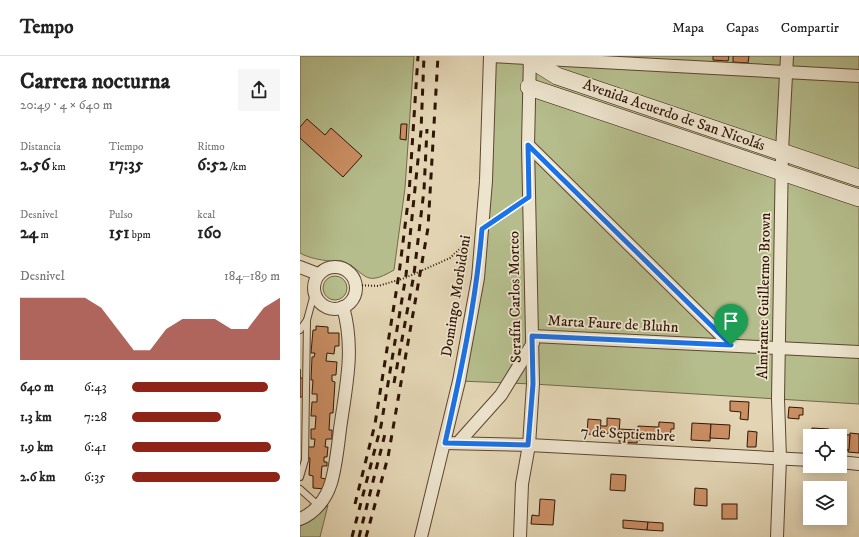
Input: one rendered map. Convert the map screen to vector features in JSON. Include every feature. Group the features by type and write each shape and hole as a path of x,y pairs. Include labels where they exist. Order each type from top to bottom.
{"street":[{"name":"Avenida Acuerdo de San Nicolás","path":"490,56 530,57 557,76 859,178"},
{"name":"Domingo Morbidoni","path":"421,537 459,381 478,278 486,181 490,56"},
{"name":"Almirante Guillermo Brown","path":"777,537 780,458 782,151 787,56"},
{"path":"530,57 859,76"},
{"name":"Serafín Carlos Morteo","path":"520,537 522,484 528,445 533,384 528,145 530,57"},
{"name":"Avenida Acuerdo de San Nicolás","path":"529,87 782,170 859,198"},
{"path":"528,145 731,345"},
{"path":"340,267 351,274 356,285 353,297 343,307 333,309 324,306 314,294 314,283 318,274 328,268 340,267"},
{"path":"300,268 318,274"},
{"path":"300,519 308,516 319,506 331,484 347,387 350,357 349,327 343,307"},
{"path":"458,443 501,394 532,339"},
{"name":"Marta Faure de Bluhn","path":"532,339 731,345 859,352"},
{"name":"7 de Septiembre","path":"445,443 528,445 803,460"},
{"path":"847,463 859,464"}],"lane":[{"path":"300,477 306,460 307,320 314,294"},
{"path":"300,330 307,320"},
{"path":"300,489 319,506"}],"path":[{"path":"356,285 378,286 414,274 450,258 482,229 529,197"}],"green space":[{"path":"300,56 414,56 405,188 394,270 376,278 365,276 342,261 318,259 300,253"},
{"path":"490,56 859,56 859,404 533,384 459,381 478,278"},
{"path":"335,276 344,279 347,288 344,297 335,300 326,297 323,288 326,279"},
{"path":"328,505 320,537 300,537 300,525 314,518"}],"building":[{"path":"713,56 729,56 728,61 713,60"},
{"path":"733,56 749,56 748,63 733,62"},
{"path":"307,119 325,135 331,128 362,156 343,177 300,138 300,127"},
{"path":"401,124 407,124 406,140 400,139"},
{"path":"316,326 328,327 328,333 339,333 339,346 335,346 334,354 327,353 326,361 337,362 336,375 332,375 332,381 335,382 333,413 330,413 329,430 332,430 332,439 326,439 325,447 328,447 327,457 324,457 324,462 327,462 327,466 322,466 321,478 326,479 325,489 313,488 313,476 309,475 310,458 307,457 307,447 314,447 315,439 311,439 311,429 315,429 316,416 311,416 312,402 317,402 317,394 312,394 312,357 314,357 315,353 311,353 313,330 316,330"},
{"path":"300,378 304,378 303,397 300,397"},
{"path":"730,401 749,402 748,420 740,419 741,412 730,411"},
{"path":"789,407 803,408 803,415 799,415 799,419 788,418"},
{"path":"607,418 620,419 619,434 600,433 600,426 607,426"},
{"path":"588,419 601,420 600,435 587,434"},
{"path":"659,422 674,423 674,429 671,429 670,439 658,438"},
{"path":"692,423 711,424 710,441 691,440"},
{"path":"711,424 730,425 729,439 710,438"},
{"path":"638,426 658,427 658,441 637,440"},
{"path":"619,429 638,430 637,443 619,442"},
{"path":"748,431 757,432 756,447 747,447"},
{"path":"850,433 859,434 859,453 848,452"},
{"path":"847,435 850,435 849,450 847,450"},
{"path":"611,474 626,475 625,491 610,490"},
{"path":"695,488 707,489 707,506 694,505"},
{"path":"540,499 555,500 553,525 531,524 532,515 539,516"},
{"path":"722,504 737,504 737,519 722,519"},
{"path":"623,520 648,522 647,530 623,528"},
{"path":"648,522 663,523 663,531 647,530"}],"railway":[{"path":"355,504 375,424 399,274 409,194 418,56"},
{"path":"352,537 381,426 406,275 421,131 424,56"},
{"path":"366,537 388,457 428,228 438,56"},
{"path":"394,383 414,274 424,190 427,129"},
{"path":"359,537 385,434"}],"route":[{"path":"528,145 731,345 532,336 533,384 528,445 445,443 459,381 478,278 482,229 529,197 528,145"}]}
